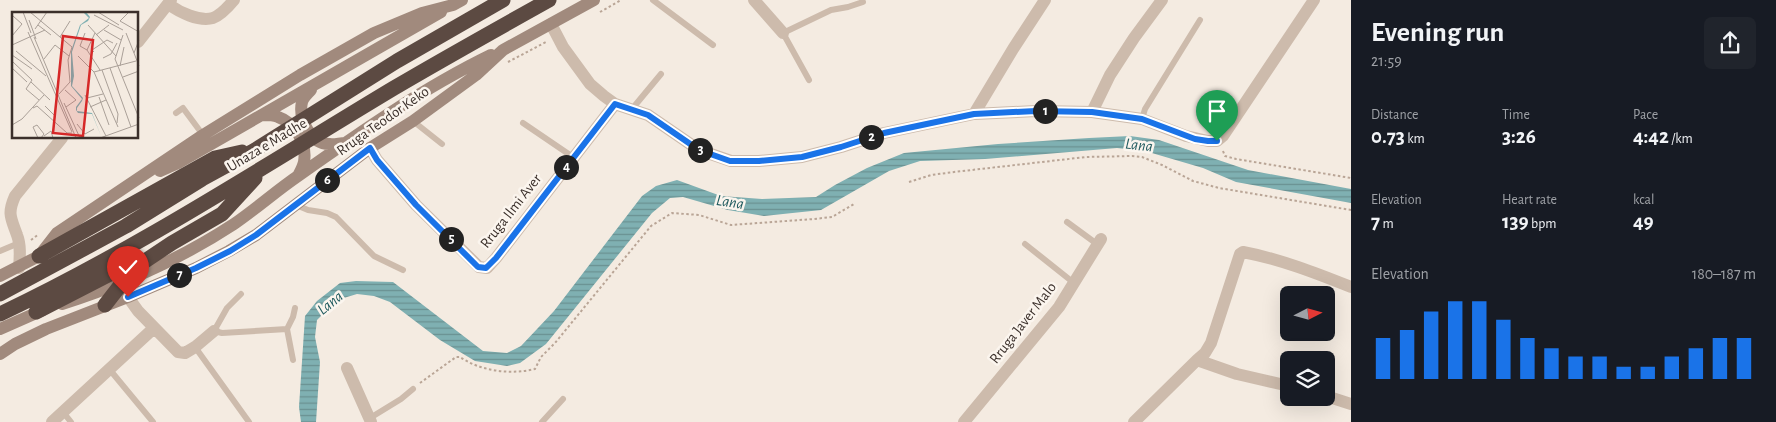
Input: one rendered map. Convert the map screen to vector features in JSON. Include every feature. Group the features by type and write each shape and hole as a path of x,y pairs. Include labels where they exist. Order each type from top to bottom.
{"highway":[{"name":"Unaza e Madhe","path":"0,294 99,242 202,179 255,150 397,61 503,0"},
{"name":"Unaza e Madhe","path":"0,314 31,307 395,88 549,0"},
{"path":"39,256 214,158 255,150"},
{"path":"105,305 133,269 172,243 222,214 266,166"},
{"path":"31,307 172,243"}],"main road":[{"name":"Rruga Teodor Keko","path":"0,354 15,344 46,329 128,297 196,268 230,251 256,235 370,148 476,75 503,50 594,0"},
{"path":"0,276 19,268 39,256 57,233 128,185 205,141 263,114 314,86 457,3"},
{"path":"205,141 300,74 374,33 422,13 457,3"},
{"path":"0,329 31,307 91,295 166,262 234,224 298,176 400,107 474,63 503,50"},
{"path":"314,86 302,101 301,114 306,128 317,140 328,144 348,142"},
{"path":"263,114 277,117 287,122 298,133 304,149 304,163 298,176"}],"street":[{"path":"139,41 169,2 178,11 189,15 214,18 228,8 234,0"},
{"path":"754,0 783,33"},
{"path":"974,114 1045,0"},
{"path":"1092,112 1110,75 1162,0"},
{"path":"551,24 563,47 590,84 615,104 648,115 699,150 730,161 759,161 802,157 884,133 974,114 1036,111 1092,112 1142,119 1195,139 1217,141 1223,136 1312,1"},
{"name":"Rruga Ilmi Aver","path":"370,148 377,160 416,205 478,267 486,268 496,258 615,104"},
{"path":"19,268 18,236 10,218 10,208 15,196 61,139"},
{"name":"Rruga Javer Malo","path":"964,422 1059,307 1099,242"},
{"path":"1134,422 1205,353 1211,343 1240,254 1244,252 1259,255 1351,287"},
{"path":"128,297 138,311 178,352 185,353 196,347 214,331"},
{"path":"52,422 67,417 110,370 154,328"},
{"path":"1197,360 1237,374 1280,384"},
{"path":"346,368 370,420"},
{"path":"1335,399 1351,404"}],"lane":[{"path":"653,0 713,44"},
{"path":"809,80 783,33 831,10 862,2"},
{"path":"1142,119 1145,109 1200,20"},
{"path":"632,110 662,74"},
{"path":"176,113 183,108 205,141"},
{"path":"413,120 442,144"},
{"path":"523,123 573,157"},
{"path":"295,204 308,210 327,213 336,217 374,256 403,270"},
{"path":"1068,222 1099,242"},
{"path":"1025,244 1074,283"},
{"path":"0,251 19,247"},
{"path":"241,294 227,308 214,331 222,333 287,329"},
{"path":"293,360 287,329 295,308"},
{"path":"196,347 249,422"},
{"path":"110,370 153,422"},
{"path":"370,420 401,399 412,389"},
{"path":"542,422 563,399"}],"path":[{"path":"1217,141 1225,156 1351,178"},
{"path":"909,182 931,174 1086,157 1132,156 1142,157 1193,181 1219,188 1351,210"},
{"path":"412,389 456,357 460,357 469,364 491,370 525,372 535,369 541,356 555,343 651,226 672,213 699,214 730,225 814,220 832,217 854,204"}],"water":[{"name":"Lana","path":"1130,136 1159,140 1248,170 1351,189 1351,203 1236,182 1203,168 1145,151 1117,148 985,159 920,161 889,171 821,210 764,216 728,210 683,197 670,198 652,213 546,344 520,363 507,366 475,361 440,340 390,302 374,296 357,294 337,300 317,320 315,337 320,362 316,422 301,422 299,407 305,316 317,301 340,283 356,281 393,282 483,351 507,353 521,346 554,311 642,196 656,186 677,180 721,196 762,199 816,197 867,168 904,153 998,144"}],"route":[{"path":"128,297 196,268 256,235 370,148 377,160 416,205 478,267 486,268 496,258 615,104 648,115 699,150 730,161 759,161 802,157 884,133 974,114 1036,111 1092,112 1142,119 1195,139 1217,141"}]}
